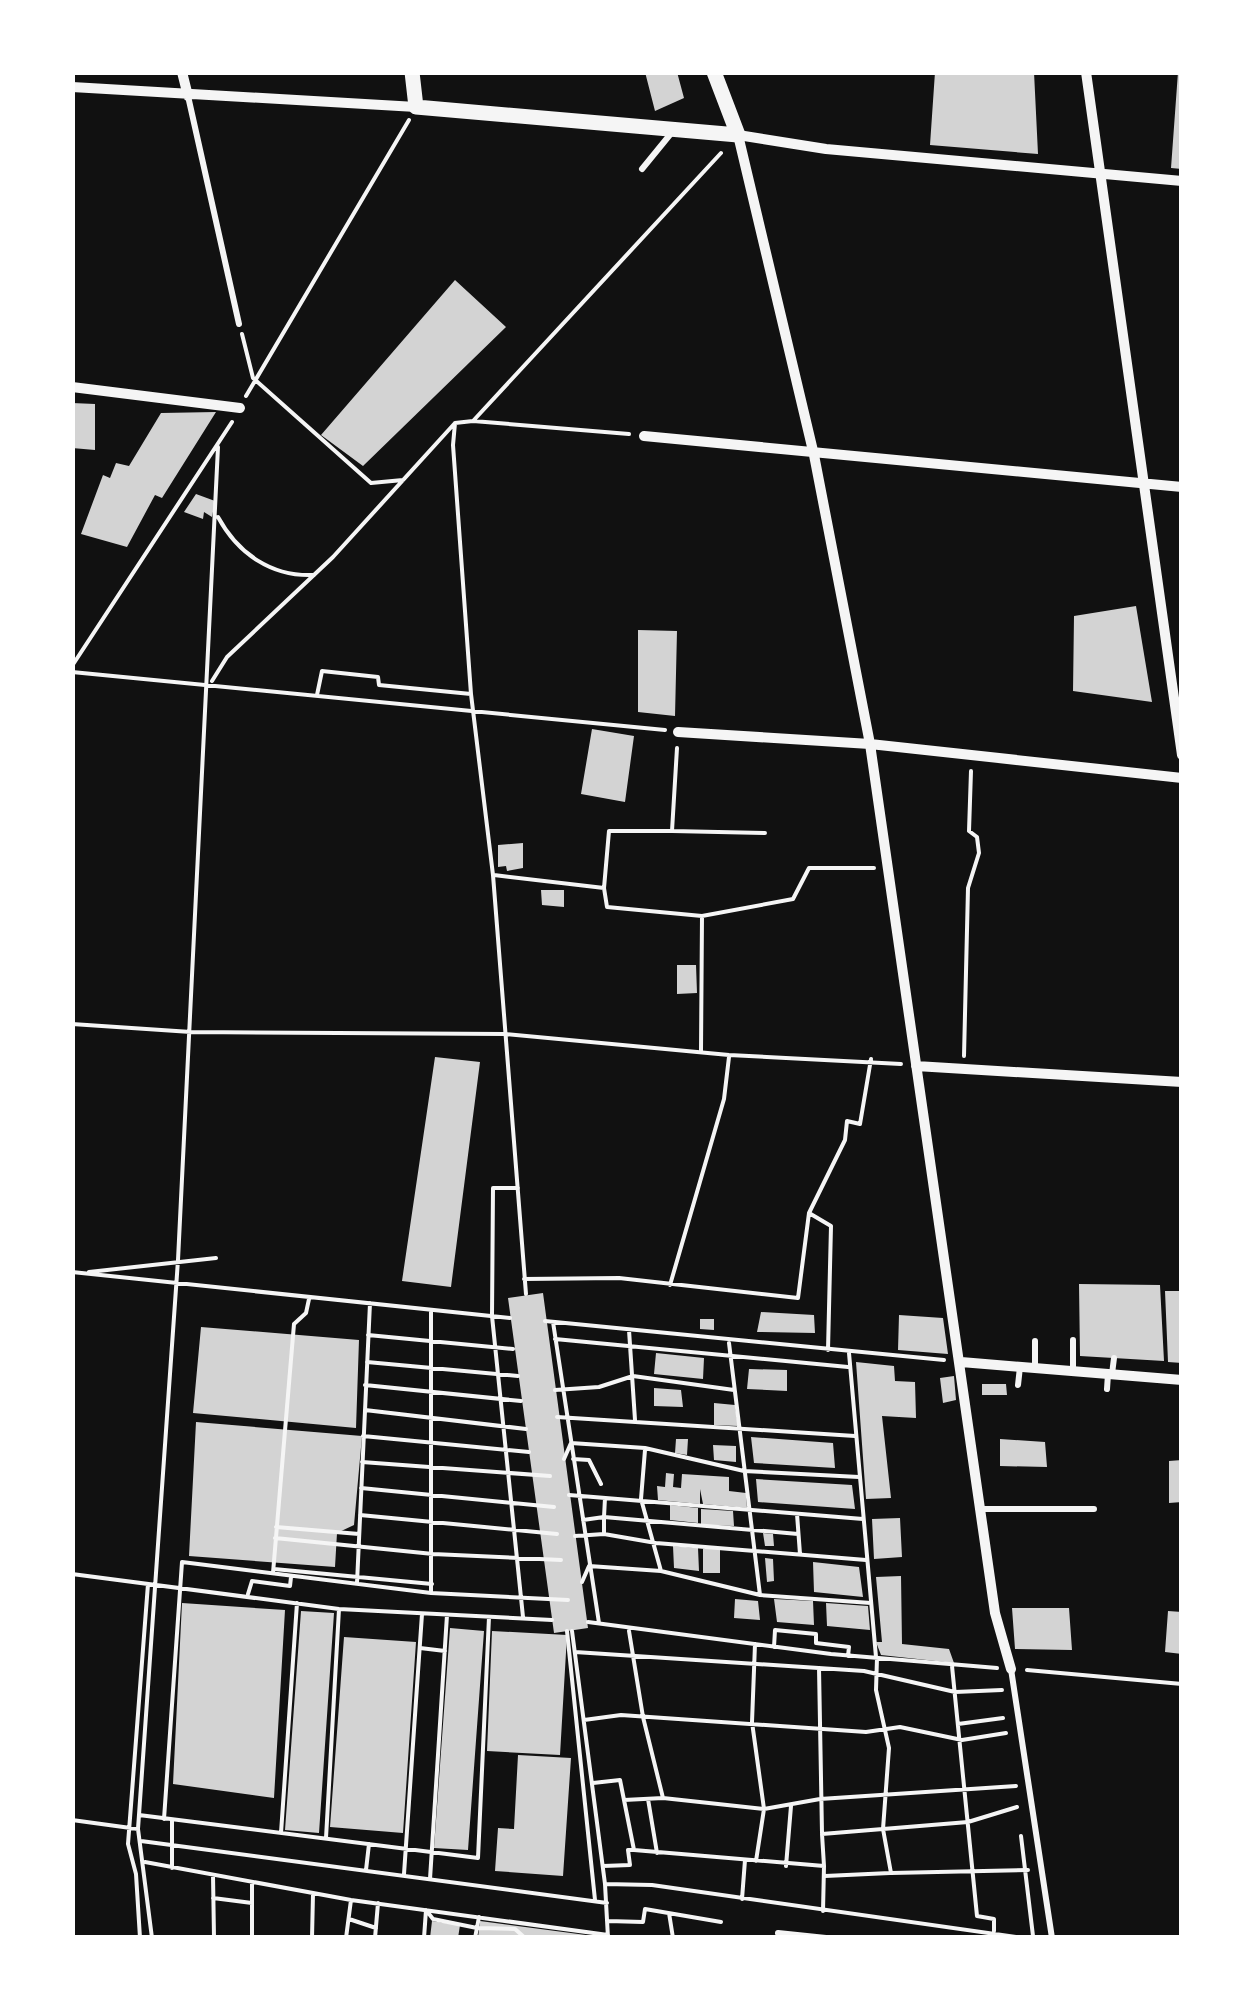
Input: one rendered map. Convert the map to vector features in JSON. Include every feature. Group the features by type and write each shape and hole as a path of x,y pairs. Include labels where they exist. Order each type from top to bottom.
{"street":[{"path":"182,72 188,96"},
{"path":"412,72 416,107"},
{"path":"714,72 738,135 814,454 870,744 995,1614 1011,1669"},
{"path":"1086,72 1182,755"},
{"path":"72,88 416,107 738,135 826,149 1182,182"},
{"path":"72,387 240,408"},
{"path":"644,436 1182,487"},
{"path":"678,732 870,744 1182,778"},
{"path":"916,1066 1182,1082"},
{"path":"961,1362 1182,1380"}],"lane":[{"path":"188,96 240,324"},
{"path":"642,169 674,130"},
{"path":"1073,1340 1073,1370"},
{"path":"1034,1368 1036,1341"},
{"path":"1107,1389 1114,1358"},
{"path":"1018,1385 1020,1367"},
{"path":"980,1509 1094,1509"},
{"path":"1011,1669 1052,1938"},
{"path":"778,1932 826,1938"}],"path":[{"path":"416,107 253,378 218,447 73,672 678,732 672,831"},
{"path":"473,421 738,135"},
{"path":"240,324 253,378 371,484 404,480"},
{"path":"210,686 228,657 314,575 456,423 473,421 644,436"},
{"path":"456,423 452,446 471,694 493,875 526,1294"},
{"path":"152,1938 138,1830 178,1260 210,686 218,447"},
{"path":"218,517 234,544 276,572 314,575"},
{"path":"317,695 322,672 378,677 379,686 471,694"},
{"path":"963,1069 968,888 979,853 976,837 969,832 972,756"},
{"path":"765,833 609,831 604,888 607,907 702,916 793,899 809,868 887,868"},
{"path":"493,875 604,888"},
{"path":"701,1051 702,916"},
{"path":"72,1024 191,1032 505,1034 729,1055 871,1059 916,1066"},
{"path":"670,1284 724,1100 729,1055"},
{"path":"524,1279 619,1278 798,1298 809,1213 844,1140 847,1121 860,1124 871,1059"},
{"path":"520,1188 493,1188 492,1316 523,1617"},
{"path":"809,1213 831,1226 828,1350"},
{"path":"84,1273 216,1258"},
{"path":"72,1272 175,1286 510,1318"},
{"path":"273,1572 294,1324 306,1313 308,1299"},
{"path":"357,1585 370,1303"},
{"path":"430,1311 434,1420 431,1593"},
{"path":"546,1322 729,1343 961,1362"},
{"path":"553,1322 558,1390 571,1443 599,1623"},
{"path":"629,1329 635,1420"},
{"path":"368,1334 513,1349"},
{"path":"554,1338 632,1343 730,1359 848,1368"},
{"path":"729,1343 760,1595"},
{"path":"849,1353 876,1690 889,1748 883,1830 891,1874"},
{"path":"367,1362 518,1376"},
{"path":"558,1390 599,1387 633,1376 734,1390"},
{"path":"366,1386 522,1401"},
{"path":"365,1410 526,1429"},
{"path":"557,1417 855,1436"},
{"path":"363,1436 529,1452"},
{"path":"571,1443 645,1448 744,1471 859,1478"},
{"path":"564,1459 571,1443"},
{"path":"645,1448 641,1499 661,1572"},
{"path":"573,1458 589,1460 601,1484"},
{"path":"362,1462 434,1471 550,1476"},
{"path":"361,1488 554,1507"},
{"path":"569,1495 862,1519"},
{"path":"604,1534 605,1498"},
{"path":"796,1514 800,1554"},
{"path":"360,1515 557,1534"},
{"path":"582,1520 604,1517 798,1534"},
{"path":"276,1527 359,1534"},
{"path":"575,1536 604,1534 656,1544 866,1560"},
{"path":"275,1538 433,1554 561,1560"},
{"path":"164,1819 182,1562 432,1584"},
{"path":"589,1566 661,1572 760,1595 871,1603"},
{"path":"582,1582 589,1566"},
{"path":"273,1572 431,1593 568,1600"},
{"path":"72,1574 339,1608 552,1620"},
{"path":"248,1594 252,1581 290,1586 290,1577"},
{"path":"140,1938 128,1828 148,1583"},
{"path":"282,1834 298,1603"},
{"path":"326,1839 339,1608"},
{"path":"404,1875 422,1614"},
{"path":"430,1879 447,1615"},
{"path":"139,1815 405,1852 478,1858 489,1617"},
{"path":"588,1622 865,1658 1182,1684"},
{"path":"629,1629 630,1653 662,1798"},
{"path":"774,1646 775,1630 816,1634 816,1643 849,1647 848,1656"},
{"path":"145,1862 312,1894 608,1936 606,1884 570,1631 594,1901"},
{"path":"755,1644 752,1722 764,1809 756,1861"},
{"path":"420,1648 445,1651"},
{"path":"575,1652 864,1671 955,1692 995,1690"},
{"path":"864,1671 865,1658"},
{"path":"952,1664 962,1740 963,1787 977,1874 978,1916 994,1919 994,1931"},
{"path":"819,1668 823,1911"},
{"path":"958,1724 1018,1716"},
{"path":"584,1720 643,1717 866,1732 900,1726 962,1740 1021,1734"},
{"path":"593,1784 620,1780 634,1850"},
{"path":"624,1800 662,1798 764,1809 884,1793 1011,1787"},
{"path":"648,1798 657,1853"},
{"path":"786,1866 791,1805"},
{"path":"606,1884 652,1885 1025,1938 1034,1936 1017,1807 968,1822 822,1834"},
{"path":"72,1820 138,1830"},
{"path":"172,1820 172,1868"},
{"path":"140,1842 607,1903"},
{"path":"366,1870 369,1844"},
{"path":"603,1866 630,1865 628,1850 786,1866 824,1866"},
{"path":"742,1900 745,1860"},
{"path":"825,1876 1042,1870"},
{"path":"213,1875 214,1938"},
{"path":"252,1882 252,1938"},
{"path":"312,1894 312,1938"},
{"path":"214,1898 252,1903"},
{"path":"348,1937 352,1900"},
{"path":"375,1938 378,1904"},
{"path":"608,1921 644,1922 645,1909 721,1922"},
{"path":"426,1910 433,1919 477,1928 515,1929 524,1938"},
{"path":"424,1938 426,1910"},
{"path":"669,1913 673,1938"},
{"path":"475,1938 479,1917"},
{"path":"349,1919 376,1928"},
{"path":"538,1938 540,1926"}],"building":[{"path":"645,72 677,72 684,98 655,111"},
{"path":"935,72 1034,72 1038,154 930,145"},
{"path":"1178,72 1182,72 1182,169 1171,168"},
{"path":"455,280 506,327 363,466 321,435"},
{"path":"72,403 95,404 95,450 72,448"},
{"path":"216,412 162,498 155,495 127,547 81,534 103,475 110,478 116,463 129,466 161,413"},
{"path":"196,494 215,501 212,517 204,512 203,519 184,512"},
{"path":"1136,606 1152,702 1073,691 1074,616"},
{"path":"638,630 677,631 675,716 638,712"},
{"path":"592,729 634,736 625,802 581,794"},
{"path":"523,843 523,868 507,871 506,866 498,867 498,845"},
{"path":"541,890 564,890 564,907 542,905"},
{"path":"677,965 696,965 697,993 677,994"},
{"path":"435,1057 480,1062 451,1287 402,1281"},
{"path":"1079,1284 1160,1285 1164,1361 1080,1356"},
{"path":"1165,1291 1182,1291 1182,1363 1168,1362"},
{"path":"543,1293 588,1628 554,1633 508,1298"},
{"path":"761,1312 814,1315 815,1333 757,1332"},
{"path":"899,1315 943,1318 948,1354 898,1350"},
{"path":"700,1319 714,1319 714,1330 700,1329"},
{"path":"201,1327 359,1340 356,1428 193,1413"},
{"path":"656,1353 704,1358 703,1379 654,1374"},
{"path":"856,1362 894,1366 895,1381 915,1382 916,1418 882,1416 891,1498 866,1499"},
{"path":"749,1369 787,1370 787,1391 747,1389"},
{"path":"954,1376 956,1400 943,1403 940,1378"},
{"path":"982,1384 1006,1384 1007,1395 982,1395"},
{"path":"654,1388 681,1390 683,1407 654,1406"},
{"path":"714,1403 735,1405 738,1426 714,1425"},
{"path":"196,1422 362,1436 354,1525 337,1533 335,1567 189,1556"},
{"path":"751,1437 833,1443 835,1468 754,1463"},
{"path":"676,1439 688,1439 687,1455 675,1453"},
{"path":"1000,1439 1045,1442 1047,1467 1000,1466"},
{"path":"713,1445 736,1446 736,1462 714,1460"},
{"path":"1182,1460 1182,1502 1169,1503 1169,1461"},
{"path":"666,1473 674,1474 673,1487 681,1488 682,1474 729,1477 729,1491 746,1493 747,1508 703,1504 700,1489 700,1504 658,1500 657,1486 665,1487"},
{"path":"756,1479 852,1485 855,1509 758,1502"},
{"path":"670,1505 698,1508 698,1523 670,1520"},
{"path":"701,1509 733,1511 734,1526 701,1525"},
{"path":"900,1518 902,1557 874,1559 872,1519"},
{"path":"763,1533 773,1534 774,1546 765,1546"},
{"path":"673,1546 698,1548 699,1571 674,1568"},
{"path":"703,1549 720,1549 720,1573 703,1573"},
{"path":"765,1558 773,1559 774,1581 767,1582"},
{"path":"813,1562 859,1567 863,1597 814,1592"},
{"path":"901,1576 902,1644 949,1649 954,1663 881,1655 876,1642 882,1642 876,1577"},
{"path":"735,1599 758,1601 760,1620 734,1618"},
{"path":"774,1599 813,1601 814,1625 777,1622"},
{"path":"182,1603 285,1610 274,1798 173,1784"},
{"path":"826,1603 868,1606 870,1630 827,1626"},
{"path":"1012,1608 1069,1608 1072,1650 1015,1649"},
{"path":"301,1611 334,1613 319,1833 285,1830"},
{"path":"1168,1611 1182,1612 1182,1654 1165,1652"},
{"path":"450,1628 484,1631 468,1850 434,1848"},
{"path":"492,1631 567,1635 560,1755 487,1751"},
{"path":"344,1637 416,1642 403,1833 330,1827"},
{"path":"518,1755 571,1758 563,1876 495,1871 498,1828 514,1829"},
{"path":"432,1921 460,1925 458,1938 430,1938"},
{"path":"480,1921 586,1935 586,1938 478,1938"}]}
